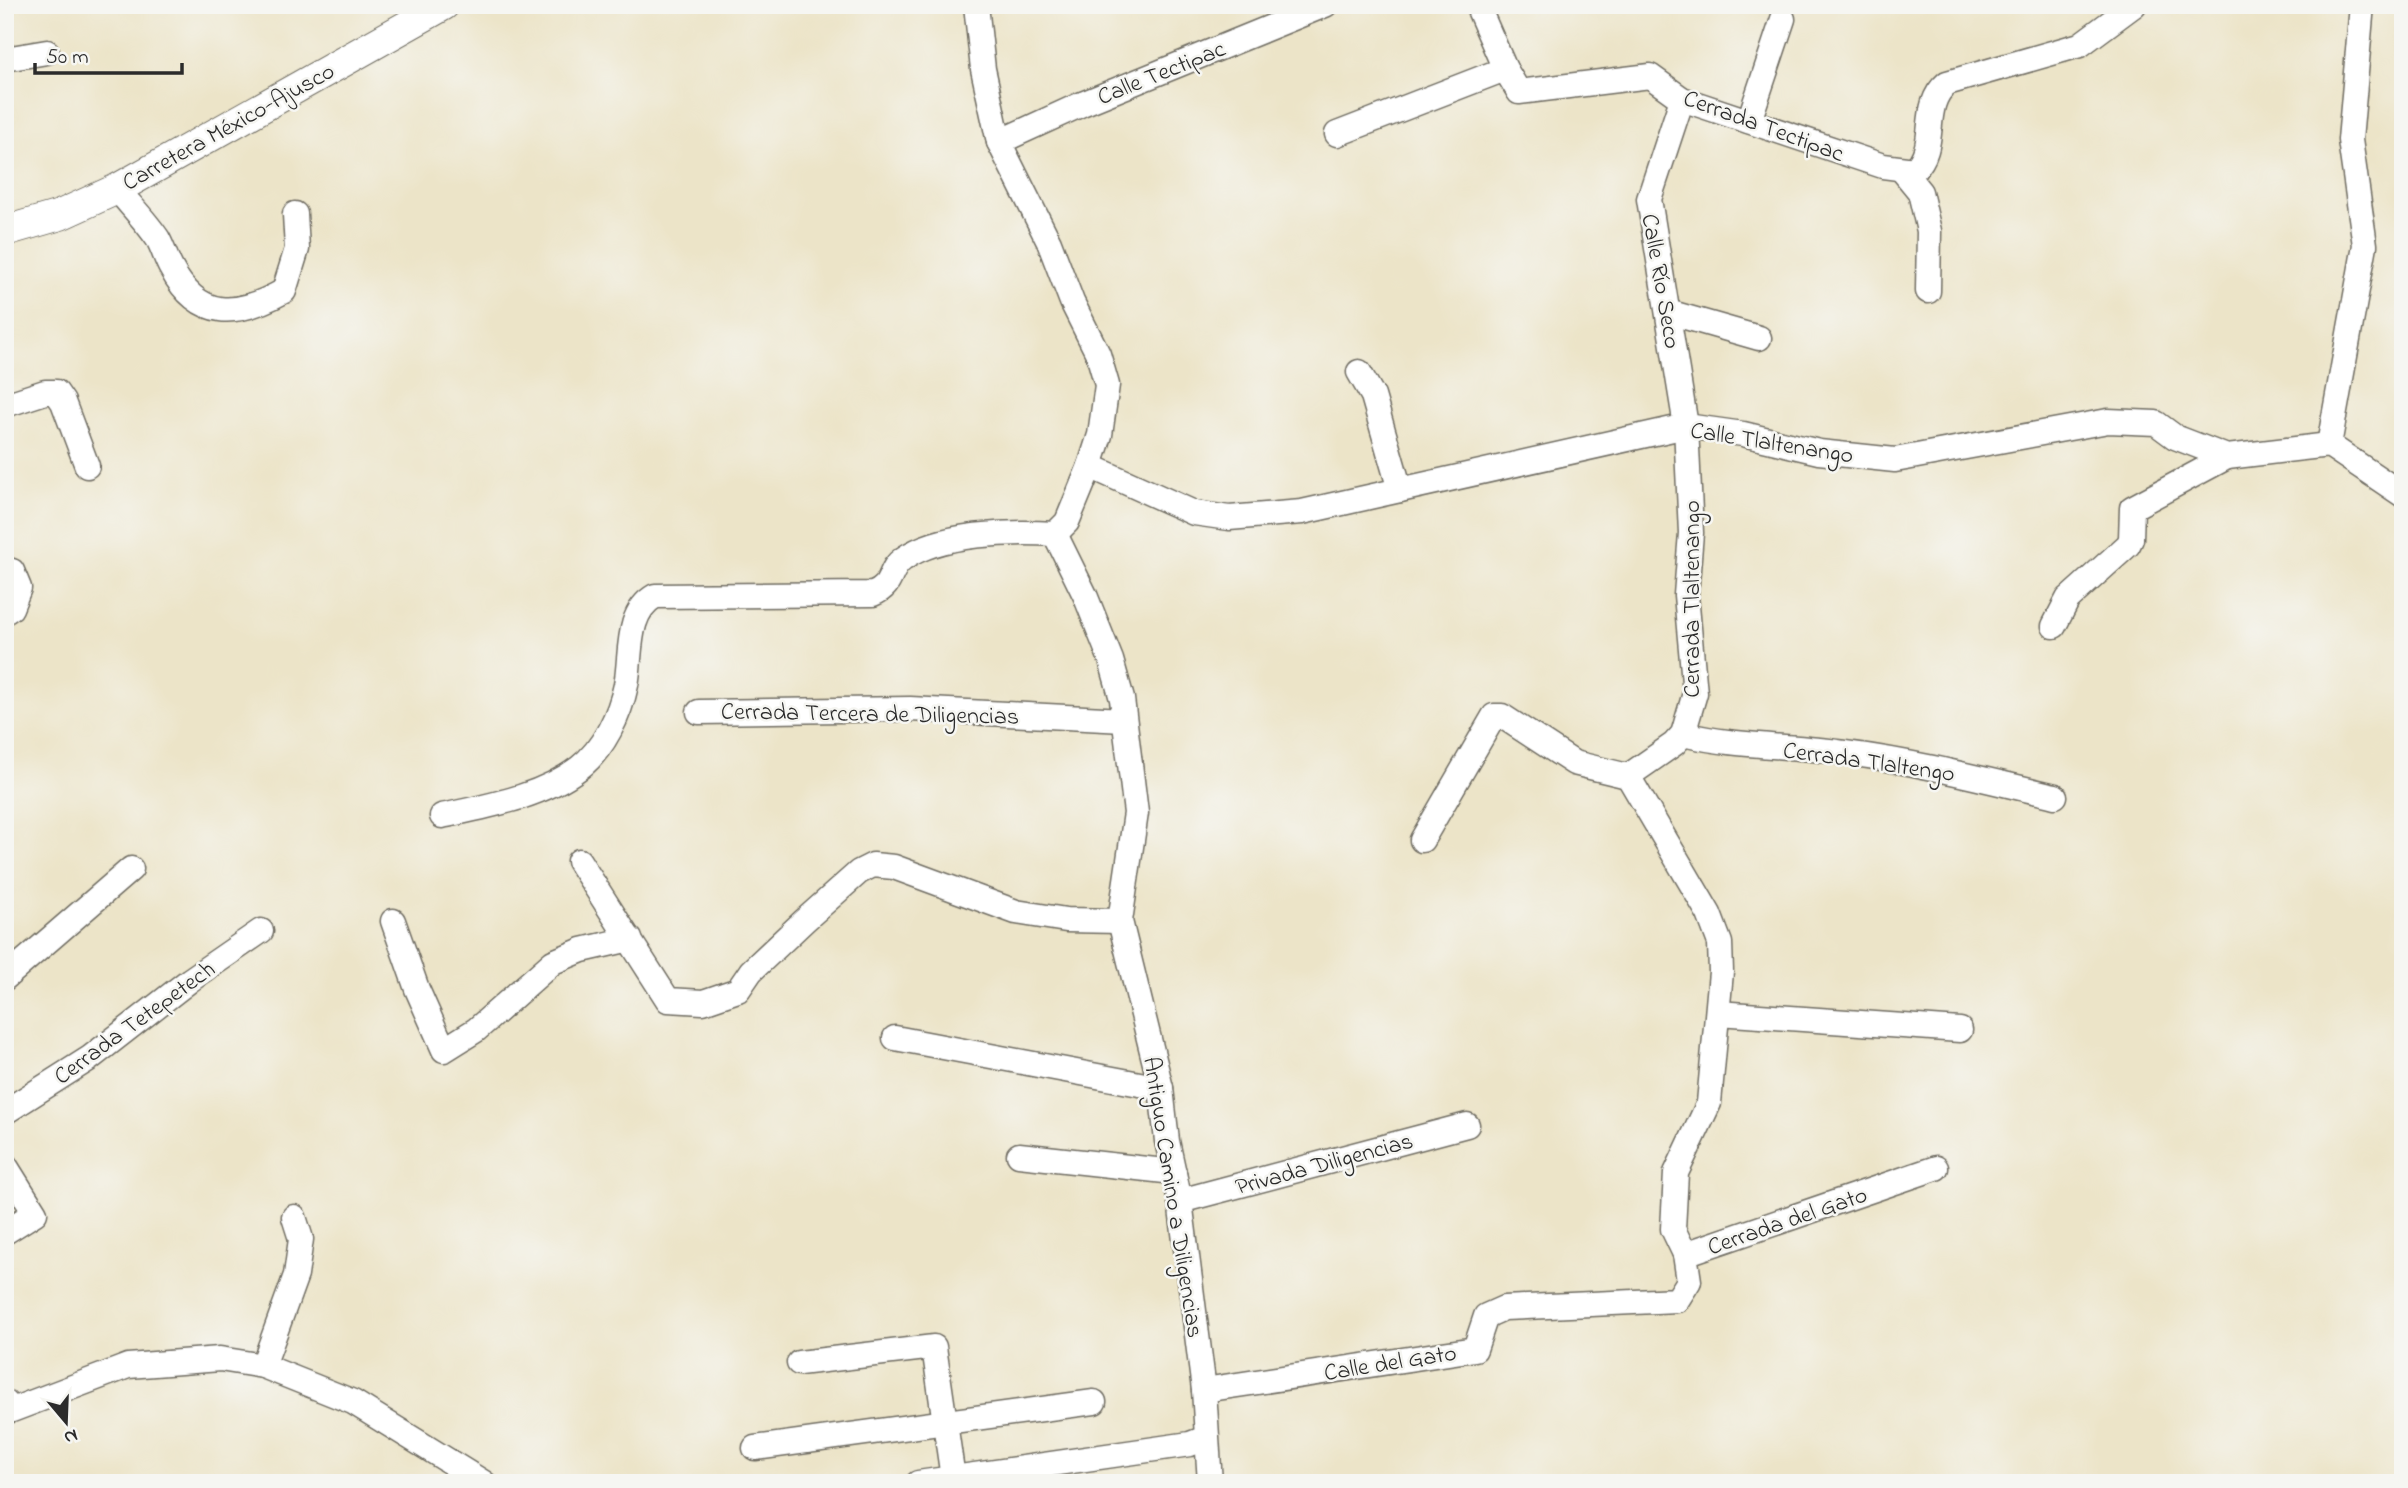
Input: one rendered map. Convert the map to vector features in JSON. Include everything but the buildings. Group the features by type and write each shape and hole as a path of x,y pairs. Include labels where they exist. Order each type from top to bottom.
{"main road":[{"name":"Carretera México-Ajusco","path":"5,231 60,215 117,189 444,5"}],"street":[{"path":"442,816 520,797 560,780 589,759 615,718 624,694 637,615 655,596 873,594 889,584 895,565 932,546 1003,534 1055,534 1067,522 1100,435 1107,386 1098,354 1072,302 1049,242 999,142 983,69 976,5"},
{"name":"Calle Tectipac","path":"999,142 1082,104 1325,5"},
{"name":"Cerrada Tectipac","path":"1478,5 1504,69 1519,92 1650,76 1682,99 1908,170"},
{"path":"1928,291 1929,231 1920,191 1908,170 1922,162 1927,151 1935,95 1947,83 2080,46 2134,5"},
{"path":"2362,5 2350,140 2365,246 2329,444 2403,495"},
{"path":"1749,121 1783,19"},
{"path":"5,60 47,52"},
{"path":"1337,134 1504,69"},
{"name":"Calle Río Seco","path":"1682,99 1648,199 1686,426"},
{"path":"117,189 159,240 181,284 204,307 230,310 257,306 284,291 298,249 295,214"},
{"path":"1668,312 1759,338"},
{"path":"1359,372 1373,396 1400,490"},
{"path":"5,405 45,392 56,392 63,402 87,466"},
{"name":"Calle Tlaltenango","path":"1090,466 1194,513 1229,518 1302,512 1686,426 1743,434 1819,452 1895,460 2108,421 2156,423 2175,438 2227,457 2329,444"},
{"name":"Cerrada Tlaltenango","path":"1628,776 1674,744 1682,734 1695,693 1686,595 1691,533 1686,426"},
{"path":"2054,626 2068,599 2128,545 2131,539 2132,508 2227,457"},
{"name":"Antiguo Camino a Diligencias","path":"1055,534 1085,595 1111,660 1124,720 1136,813 1120,920 1161,1088 1180,1202 1204,1390 1210,1483"},
{"path":"5,569 12,571 19,587 11,608 5,612"},
{"name":"Cerrada Tercera de Diligencias","path":"699,712 910,709 1124,720"},
{"path":"1422,840 1494,716 1502,716 1574,763 1628,776 1709,914 1720,943 1718,1013 1709,1103 1676,1173 1673,1229 1685,1254"},
{"name":"Cerrada Tlaltengo","path":"1682,734 1710,741 1846,752 1961,774 2055,796"},
{"path":"579,862 668,1000 703,1002 738,990 751,971 805,920 859,873 873,865 894,867 1016,912 1066,920 1120,920"},
{"path":"5,978 131,869"},
{"path":"393,920 417,989 444,1050 476,1030 553,962 582,950 630,939"},
{"name":"Cerrada Tetepetech","path":"5,1112 90,1058 190,980 261,931"},
{"path":"1718,1013 1960,1030"},
{"path":"895,1038 1161,1088"},
{"name":"Privada Diligencias","path":"1180,1202 1467,1125"},
{"path":"1019,1155 1174,1172"},
{"path":"5,1165 34,1213 5,1232"},
{"name":"Cerrada del Gato","path":"1677,1300 1689,1281 1685,1254 1936,1168"},
{"path":"263,1366 296,1275 301,1239 294,1217"},
{"name":"Calle del Gato","path":"1204,1390 1475,1349 1486,1316 1504,1308 1677,1300"},
{"path":"799,1363 934,1346 953,1478"},
{"path":"8,1409 128,1366 220,1359 263,1366 353,1402 484,1483"},
{"path":"755,1448 1094,1402"},
{"path":"918,1483 1190,1444 1206,1438"}]}
